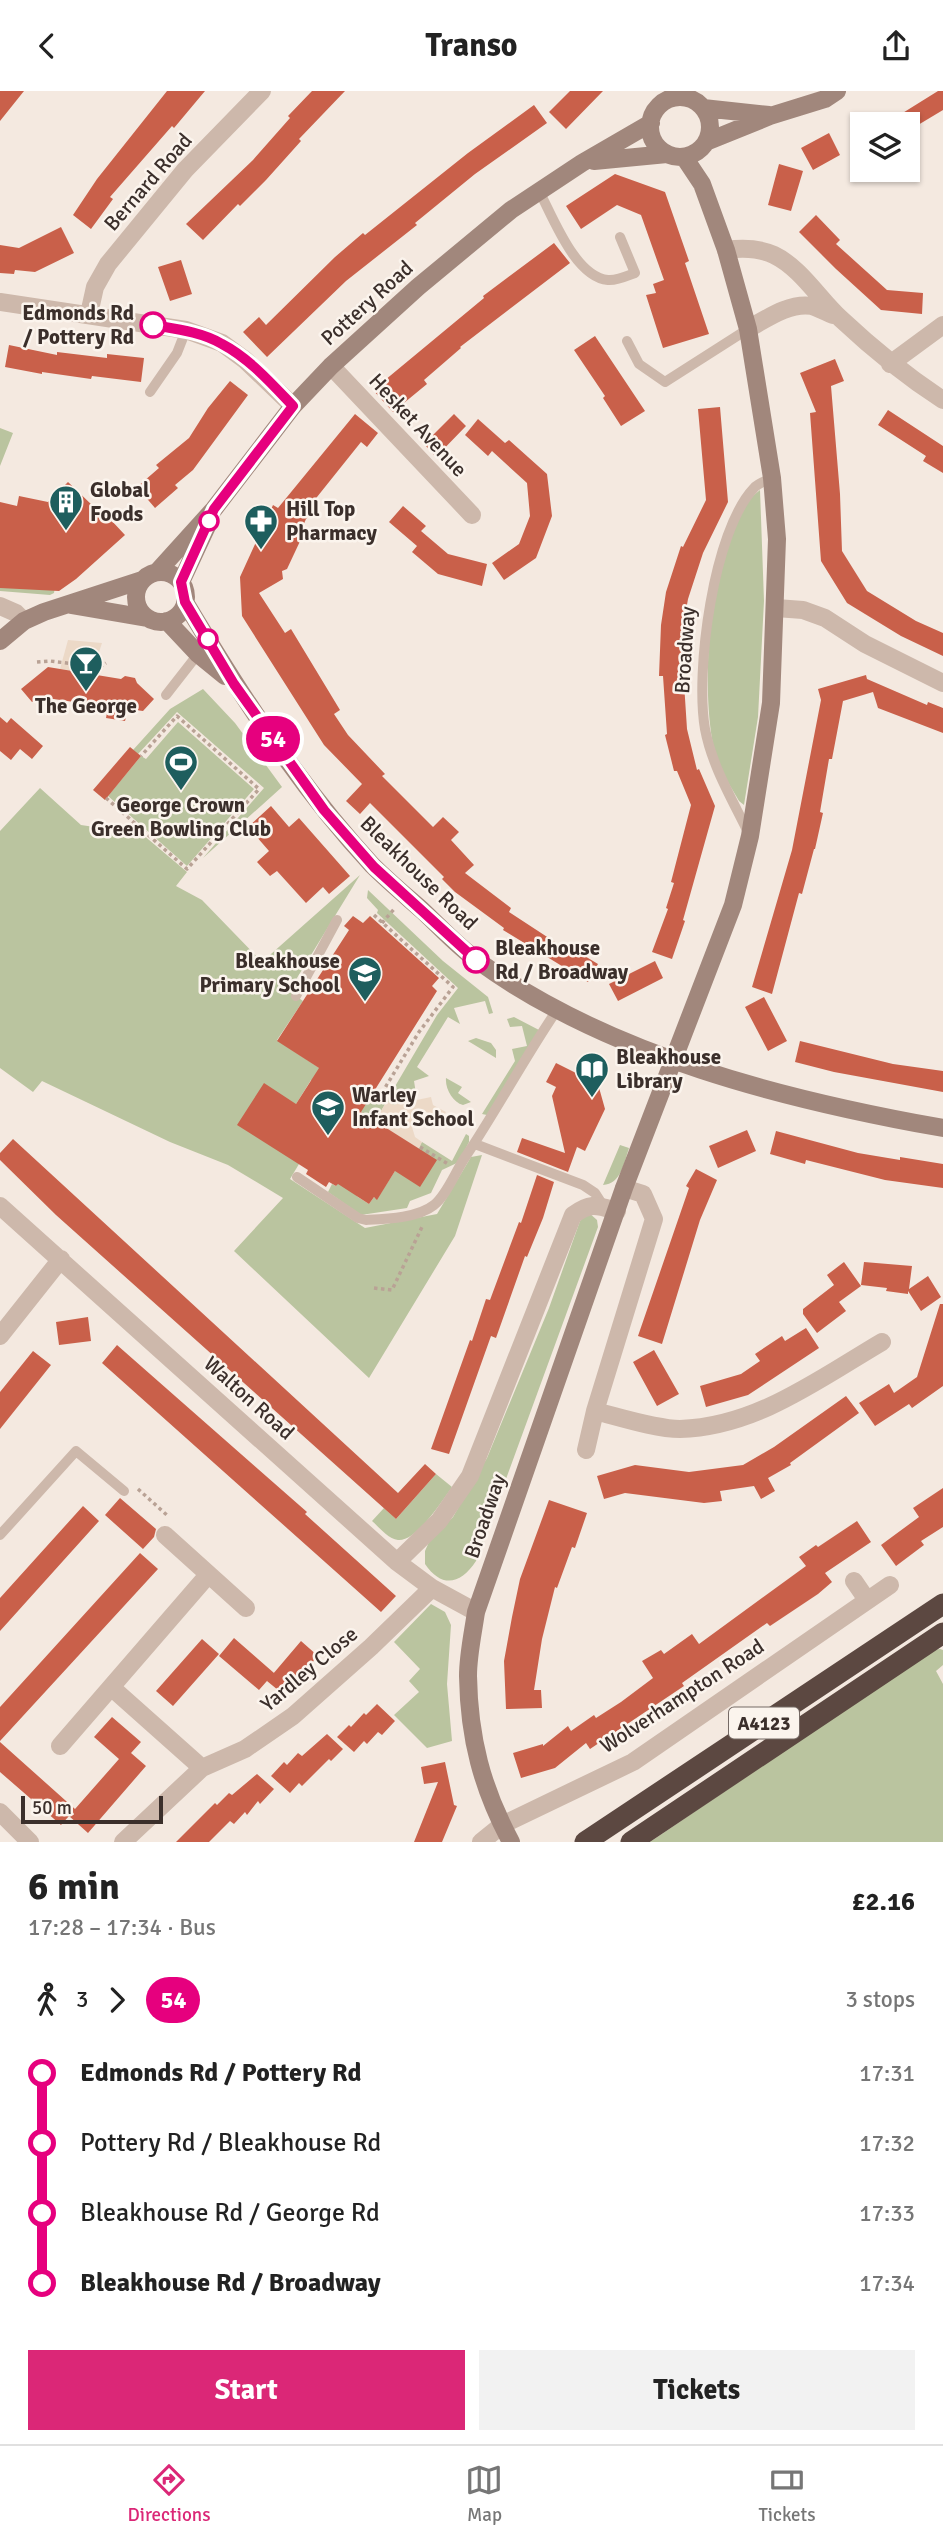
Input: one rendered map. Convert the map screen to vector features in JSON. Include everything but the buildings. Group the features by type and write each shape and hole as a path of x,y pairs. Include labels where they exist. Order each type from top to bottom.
{"highway":[{"name":"A4123","path":"585,1842 943,1604"},
{"name":"A4123","path":"631,1842 943,1633"}],"street":[{"name":"Bernard Road","path":"89,314 95,287 108,264 185,170 262,91"},
{"path":"705,144 710,124 703,108 694,100 681,94 655,108 654,141 676,156 694,154 705,144 770,116 825,99 837,91"},
{"name":"Pottery Road","path":"149,576 214,509 293,406 331,366 418,287 511,210 582,163 655,108"},
{"path":"703,108 770,116"},
{"name":"Broadway","path":"702,184 705,144"},
{"name":"Pottery Road","path":"582,163 625,157 676,156"},
{"name":"Broadway","path":"511,1842 481,1776 472,1732 468,1675 475,1612 610,1209 624,1188 733,905 750,836 771,703 776,608 776,539 772,478 748,328 726,250 702,184 676,156"},
{"path":"726,250 744,248 774,255 794,270 839,318 890,364 943,400"},
{"path":"0,302 186,330 222,343 245,360 293,406"},
{"path":"748,328 776,313 796,307 811,306 839,318"},
{"path":"890,364 943,325"},
{"name":"Hesket Avenue","path":"331,366 472,515"},
{"name":"Pottery Road","path":"181,582 214,509"},
{"path":"0,641 24,621 44,611 69,605 149,576 173,575 181,582 185,602 181,612 167,621 156,622 147,618 69,605"},
{"path":"147,618 140,611 135,598 149,576"},
{"name":"Bleakhouse Road","path":"185,602 234,684 324,810 374,867 475,959 557,1010 714,1076 907,1122 943,1128"},
{"path":"0,606 16,613 24,621"},
{"path":"776,608 803,610 825,618 865,644 943,683"},
{"name":"Bleakhouse Road","path":"167,621 198,654 234,684"},
{"path":"586,1450 595,1411 654,1219 643,1194 624,1188"},
{"name":"Walton Road","path":"0,1206 397,1562 432,1588 475,1612"},
{"name":"Broadway","path":"397,1562 439,1521 470,1476 573,1215 585,1206 610,1209"},
{"path":"0,1336 61,1259"},
{"path":"595,1411 677,1429 720,1425 770,1408 882,1342"},
{"path":"165,1535 246,1608"},
{"path":"60,1745 208,1574"},
{"path":"854,1581 867,1600"},
{"name":"Wolverhampton Road","path":"481,1842 502,1825 633,1762 890,1585"},
{"name":"Yardley Close","path":"122,1842 202,1768 244,1749 293,1716 432,1588"},
{"path":"111,1687 202,1768"},
{"path":"0,1812 30,1842"}],"lane":[{"path":"539,191 574,258 601,279 611,281 635,273 620,236"},
{"path":"627,341 639,364 665,382 748,328"},
{"path":"150,392 177,353 186,330"},
{"name":"Broadway","path":"750,836 715,765 705,728 702,670 704,634 715,582 732,527 755,486 772,478"},
{"path":"166,695 198,654"},
{"path":"296,996 337,920"},
{"path":"297,1177 358,1218 366,1220 424,1211 443,1197 457,1170 557,1010"},
{"path":"475,1144 583,1185 610,1209"},
{"path":"0,1535 76,1451 124,1491"}],"path":[{"path":"37,662 100,667 106,663"},
{"path":"106,798 187,869 259,789 177,716 141,757"},
{"path":"374,915 453,986 419,1032 380,1096"},
{"path":"419,1147 457,1170"},
{"path":"374,1288 393,1290 425,1220"},
{"path":"124,1491 131,1483 174,1522 165,1535"}],"green space":[{"path":"0,428 13,433 0,466"},
{"path":"760,490 764,601 758,717 744,805 739,801 718,763 708,701 708,661 711,619 728,540 742,510"},
{"path":"56,580 54,593 50,595 0,591 0,588"},
{"path":"203,689 235,723 282,787 203,858 264,788 177,712 138,754 133,750 170,709"},
{"name":"George Crown Green Bowling Club","path":"178,722 254,789 187,866 108,796 141,756 146,759"},
{"path":"40,788 81,825 142,834 187,872 176,886 202,900 262,962 360,875 289,991 303,1001 277,1040 345,1085 351,1077 387,1100 437,1015 458,988 377,913 378,910 367,898 368,890 443,961 488,997 493,1013 489,1014 485,1001 454,1008 460,1024 448,1017 417,1067 429,1076 414,1081 417,1100 393,1105 387,1101 375,1121 311,1080 296,1104 299,1164 290,1179 365,1228 437,1214 471,1157 482,1155 455,1236 369,1378 234,1251 283,1198 228,1165 170,1142 42,1081 33,1092 0,1068 0,831"},
{"path":"514,1017 539,1030 487,1115 482,1114 515,1061 512,1049 527,1046 522,1026 510,1027 507,1019"},
{"path":"476,1038 491,1043 496,1050 496,1058 468,1041"},
{"path":"446,1078 462,1087 458,1093 471,1102 463,1105 456,1101 448,1091"},
{"path":"466,1134 469,1136 469,1142 459,1162 442,1170 431,1193 410,1201 407,1208 361,1215 328,1192 332,1184 336,1186 341,1179 358,1197 369,1204 374,1197 377,1199 395,1171 422,1142 452,1161"},
{"path":"620,1145 629,1148 623,1166 614,1181 603,1185"},
{"path":"588,1212 597,1220 598,1227 476,1561 458,1579 445,1580 431,1572 425,1564 425,1551 429,1542 453,1517 487,1458 549,1308 580,1221"},
{"path":"436,1474 452,1487 421,1528 413,1534 405,1539 394,1539 372,1521 384,1508 396,1519"},
{"path":"431,1604 445,1612 451,1625 447,1684 452,1741 427,1748 394,1715 419,1692 409,1681 420,1669 394,1642"},
{"path":"933,1650 943,1650 943,1665 936,1671 943,1684 943,1842 650,1842"}],"shaded area":[{"path":"68,640 102,643 98,655 101,662 99,675 60,669"},
{"path":"431,1097 433,1105 446,1112 441,1120 425,1111 421,1112 412,1127 415,1137 422,1142 419,1149 375,1121 387,1101 393,1105"}],"bus line":[{"name":"54","path":"153,325 186,330 222,343 245,360 293,406 214,509 181,582 186,594 185,602 234,684 324,810 374,867 476,960"}],"place":[{"name":"Edmonds Rd / Pottery Rd","path":"153,325"},
{"name":"Global Foods","path":"66,532"},
{"name":"Hill Top Pharmacy","path":"261,551"},
{"name":"The George","path":"86,693"},
{"name":"George Crown Green Bowling Club","path":"181,792"},
{"name":"Bleakhouse Rd / Broadway","path":"476,960"},
{"name":"Bleakhouse Primary School","path":"365,1003"},
{"name":"Bleakhouse Library","path":"592,1099"},
{"name":"Warley Infant School","path":"328,1137"}]}
